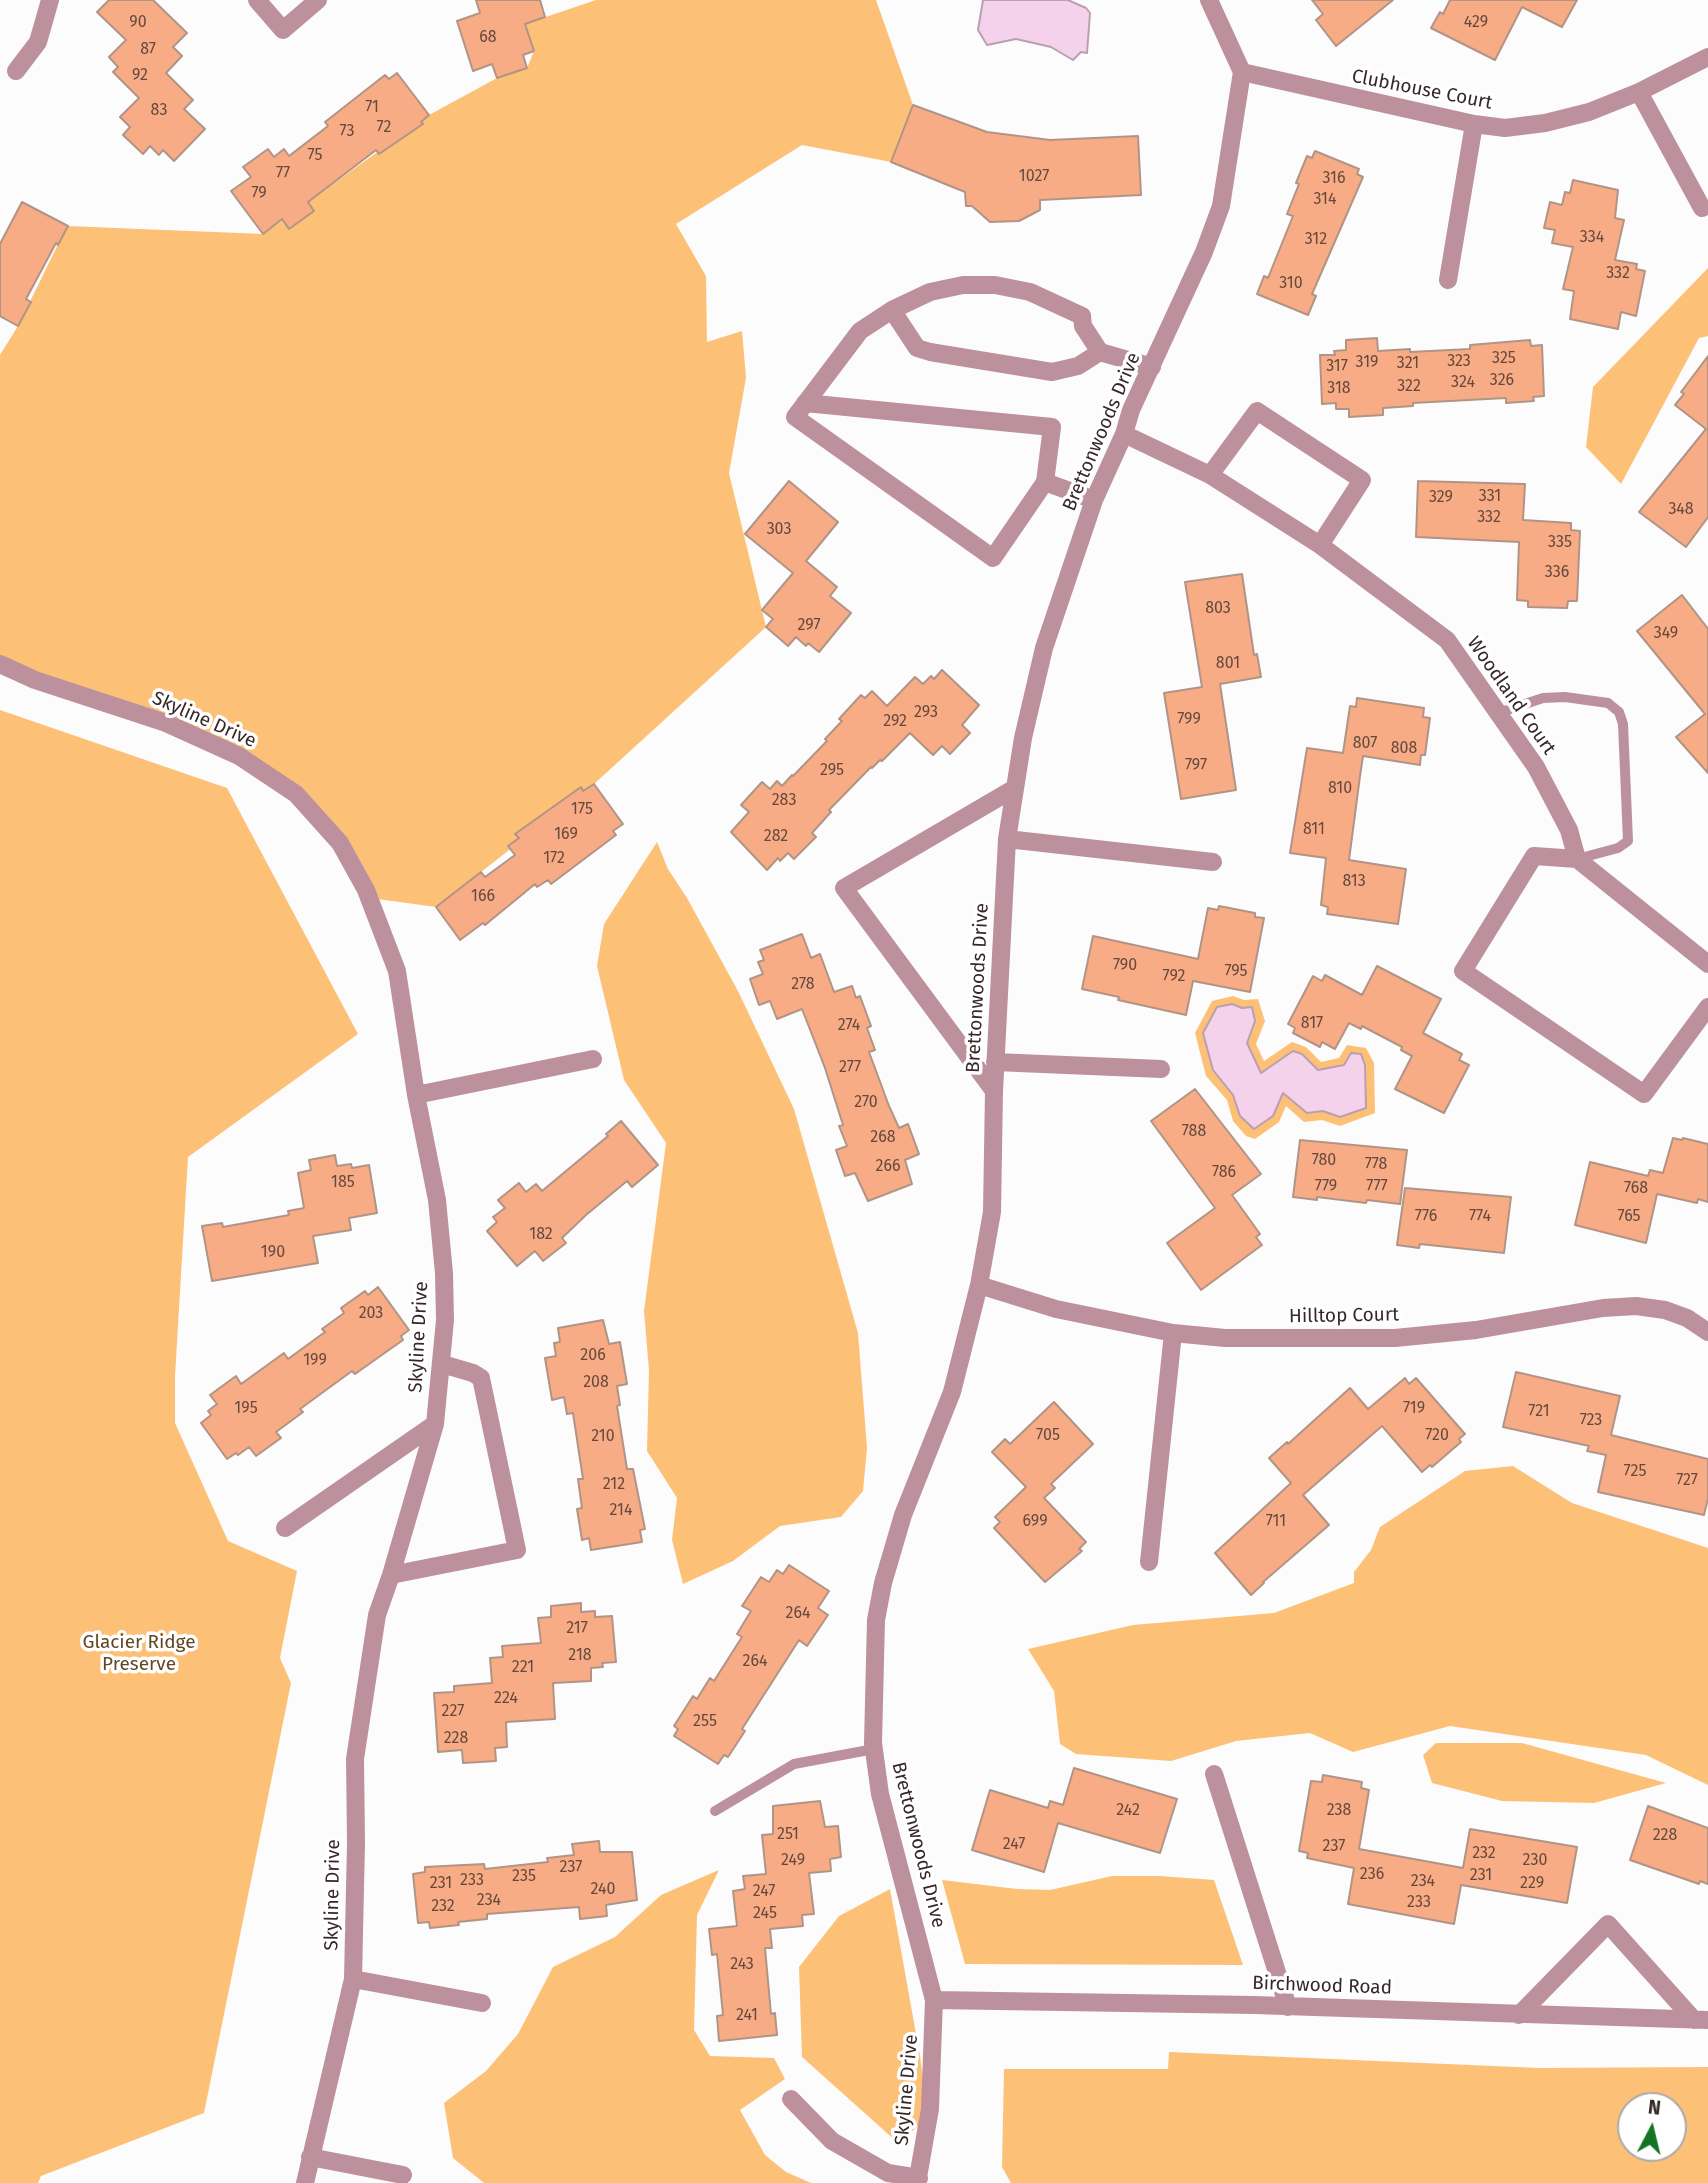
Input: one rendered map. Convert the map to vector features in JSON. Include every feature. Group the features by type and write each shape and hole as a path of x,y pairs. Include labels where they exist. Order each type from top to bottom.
{"street":[{"path":"16,71 38,42 50,0"},
{"path":"257,0 283,30 318,0"},
{"path":"1209,0 1242,72"},
{"name":"Clubhouse Court","path":"1242,72 1474,124 1505,128 1589,112 1639,92 1708,57"},
{"name":"Brettonwoods Drive","path":"934,2000 880,1794 874,1749 876,1620 883,1583 903,1516 952,1392 979,1285 992,1212 995,1062 1007,839 1044,648 1094,500 1124,433 1131,410 1204,252 1221,206 1242,72"},
{"path":"1639,92 1702,208"},
{"path":"1448,280 1474,124"},
{"path":"805,403 1052,427 1045,482 993,558 795,417 805,403 860,331 892,310 930,292 963,285 995,285 1030,292 1082,316 1083,326 1100,352 1152,367"},
{"path":"892,310 916,348 930,352 1052,372 1078,366 1100,352"},
{"path":"1210,475 1257,411 1362,480 1320,545"},
{"name":"Woodland Court","path":"1124,433 1210,475 1320,545 1447,640 1536,767 1569,830 1577,859"},
{"path":"1045,482 1094,500"},
{"name":"Skyline Drive","path":"0,664 34,680 166,723 239,756 296,794 340,843 366,890 397,971 438,1212 445,1308 442,1364 435,1424 377,1615 355,1759 353,1979 305,2183"},
{"path":"994,1091 844,888 1015,788"},
{"path":"1007,839 1213,862"},
{"path":"1708,964 1577,859 1534,856 1463,971 1644,1094 1708,1007"},
{"path":"416,1095 593,1059"},
{"path":"995,1062 1161,1069"},
{"name":"Hilltop Court","path":"979,1285 1056,1309 1173,1333 1225,1338 1395,1338 1476,1330 1603,1308 1636,1306 1665,1310 1687,1318 1708,1332"},
{"path":"1149,1562 1173,1333"},
{"path":"391,1576 517,1550 481,1378 442,1364"},
{"path":"285,1528 435,1424"},
{"path":"1214,1774 1288,2007"},
{"path":"1519,2015 1608,1924 1701,2020"},
{"path":"353,1979 482,2003"},
{"name":"Skyline Drive","path":"918,2181 930,2109 934,2000"},
{"name":"Birchwood Road","path":"934,2000 1254,2005 1701,2020"},
{"path":"791,2099 832,2141 888,2173 918,2181"},
{"path":"310,2157 403,2175"}],"lane":[{"path":"1498,713 1543,698 1565,697 1608,703 1619,712 1623,724 1628,842 1618,848 1577,859"},
{"path":"715,1811 794,1763 874,1749"}],"green space":[{"path":"596,0 876,0 913,105 891,162 802,145 676,224 706,276 707,342 742,331 746,378 729,473 766,627 594,784 436,907 370,898 340,843 239,756 0,664 0,355 18,326 67,226 263,234 429,115 497,78 527,68 534,51 525,24"},
{"path":"1708,268 1708,336 1699,338 1621,484 1586,447 1593,387"},
{"name":"Glacier Ridge Preserve","path":"0,710 227,788 358,1034 188,1157 175,1376 175,1423 228,1541 297,1571 280,1658 291,1683 204,2113 41,2176 38,2183 0,2183"},
{"path":"657,842 668,869 738,991 794,1109 858,1333 867,1448 863,1491 841,1517 780,1526 733,1561 683,1584 672,1540 677,1498 647,1451 649,1370 644,1311 666,1143 624,1080 597,966 604,924"},
{"path":"1233,996 1244,1000 1258,999 1265,1021 1256,1044 1264,1061 1292,1042 1306,1047 1321,1062 1339,1058 1347,1045 1366,1048 1374,1063 1375,1113 1340,1126 1322,1120 1304,1122 1286,1106 1279,1122 1255,1139 1246,1136 1233,1121 1227,1100 1206,1076 1195,1033 1212,1001"},
{"path":"1513,1466 1572,1503 1708,1548 1708,1785 1646,1755 1450,1726 1353,1752 1310,1733 1236,1741 1171,1761 1076,1754 1060,1744 1054,1691 1028,1649 1133,1625 1274,1613 1354,1583 1354,1572 1371,1550 1380,1527 1465,1471"},
{"path":"1436,1743 1522,1743 1666,1783 1594,1803 1502,1801 1432,1783 1423,1755"},
{"path":"719,1870 697,1915 694,2030 710,2056 774,2058 785,2079 740,2110 765,2155 786,2172 811,2183 484,2183 453,2158 444,2103 486,2071 518,2034 553,1967 615,1937 661,1895"},
{"path":"1112,1876 1214,1880 1243,1965 965,1964 942,1880 1050,1890"},
{"path":"890,1889 920,2056 928,2119 897,2142 802,2057 799,1967 839,1916"},
{"path":"1169,2052 1539,2068 1708,2067 1708,2183 1011,2183 1002,2167 1004,2069 1168,2069"}],"shaded area":[{"path":"983,0 1068,0 1086,8 1090,13 1087,53 1081,52 1073,60 1051,47 1016,39 987,45 978,30"},
{"path":"1232,1004 1242,1008 1252,1007 1255,1021 1247,1043 1261,1073 1293,1051 1302,1054 1318,1070 1344,1065 1351,1053 1361,1054 1365,1065 1366,1108 1340,1117 1323,1111 1307,1113 1283,1093 1273,1116 1254,1129 1240,1116 1233,1095 1213,1070 1203,1033 1217,1007"}],"building":[{"path":"109,0 153,0 187,33 173,47 182,56 166,73 193,100 184,109 205,129 174,161 163,150 159,155 150,146 143,154 123,135 130,127 120,117 139,98 113,72 118,67 109,57 126,40 97,12"},
{"path":"476,0 540,0 545,17 525,24 534,51 523,55 527,68 497,78 492,64 473,71 457,21 480,13"},
{"path":"1312,0 1393,0 1336,46 1316,20 1323,14"},
{"path":"1450,0 1577,0 1562,27 1522,7 1495,60 1431,28"},
{"path":"397,73 429,115 421,122 423,124 379,154 376,150 308,202 314,211 289,229 282,219 263,234 231,191 251,177 243,167 268,149 274,157 284,149 289,156 328,126 325,122 385,75 389,79"},
{"path":"913,105 987,132 1050,140 1138,136 1141,195 1040,200 1040,210 1019,221 990,222 972,206 966,206 965,192 891,162"},
{"path":"1315,151 1359,169 1357,174 1363,177 1312,294 1316,296 1308,315 1257,294 1264,276 1268,278 1293,216 1287,214 1299,184 1296,183 1307,156 1312,158"},
{"path":"1573,180 1618,190 1615,218 1624,220 1615,260 1637,264 1636,269 1645,271 1636,316 1621,312 1618,329 1570,319 1574,291 1563,289 1573,247 1552,243 1555,230 1544,228 1550,202 1562,205 1565,192 1570,193"},
{"path":"22,202 68,226 26,299 31,302 18,326 0,316 0,244"},
{"path":"1377,338 1378,351 1410,349 1410,352 1470,349 1470,345 1530,340 1531,346 1542,345 1544,396 1533,397 1534,401 1506,403 1506,398 1413,403 1413,406 1383,408 1383,415 1349,417 1349,409 1336,409 1336,403 1322,404 1320,355 1335,355 1334,351 1346,350 1346,340"},
{"path":"1708,356 1708,517 1686,547 1639,512 1706,429 1675,405 1684,394 1681,392"},
{"path":"789,481 838,522 806,561 837,587 830,596 851,613 819,652 796,637 788,646 766,627 773,619 762,610 793,573 745,534"},
{"path":"1418,481 1525,484 1523,520 1571,523 1571,530 1580,531 1577,601 1568,601 1567,608 1528,607 1528,601 1517,600 1519,542 1416,537"},
{"path":"1242,574 1254,655 1257,654 1261,677 1220,684 1236,790 1181,799 1164,693 1202,687 1185,582"},
{"path":"1682,595 1708,629 1708,773 1676,737 1705,714 1637,631"},
{"path":"942,670 979,705 962,725 970,733 950,754 942,746 933,755 910,733 882,761 871,767 829,810 831,812 812,833 816,837 794,859 788,853 780,861 778,858 767,870 731,832 749,812 741,805 762,782 770,789 777,781 782,786 827,741 825,739 842,721 839,719 861,695 865,698 872,691 887,706 915,677 923,684 931,676 934,679"},
{"path":"1357,698 1424,708 1423,717 1430,718 1425,755 1421,755 1420,765 1363,756 1349,860 1406,869 1398,924 1327,914 1328,907 1321,905 1326,858 1290,853 1307,748 1343,753 1350,706 1356,707"},
{"path":"594,784 623,824 613,831 616,835 551,884 548,880 537,887 535,884 485,925 483,923 460,940 436,907 481,872 485,877 515,855 508,846 519,838 515,834 581,787 583,791"},
{"path":"1219,906 1255,913 1255,917 1264,918 1250,992 1193,981 1186,1015 1082,989 1093,936 1198,959 1208,908 1218,910"},
{"path":"802,934 811,958 820,954 834,992 852,986 856,998 860,996 871,1026 867,1028 875,1050 869,1052 889,1106 899,1128 908,1124 919,1154 905,1160 912,1184 868,1201 855,1173 845,1176 836,1150 847,1146 839,1126 843,1125 802,1009 777,1019 770,1001 759,1005 750,979 763,974 758,962 764,960 760,950"},
{"path":"1377,966 1441,999 1423,1033 1462,1054 1459,1060 1469,1065 1444,1113 1395,1089 1412,1056 1401,1050 1402,1047 1362,1026 1361,1029 1349,1023 1335,1049 1322,1042 1320,1047 1293,1033 1295,1028 1288,1024 1313,976 1322,981 1325,975 1362,995"},
{"path":"1195,1089 1261,1174 1232,1195 1260,1234 1256,1237 1262,1245 1201,1290 1167,1243 1215,1208 1151,1121"},
{"path":"621,1121 658,1165 632,1187 627,1181 586,1215 562,1238 566,1243 543,1261 535,1251 517,1266 487,1231 497,1222 493,1217 505,1208 498,1200 519,1183 526,1192 536,1184 542,1191 608,1136 606,1134"},
{"path":"1673,1138 1708,1144 1708,1202 1698,1199 1697,1203 1657,1194 1646,1243 1575,1225 1590,1162 1648,1176 1650,1170 1663,1173"},
{"path":"1300,1140 1407,1150 1400,1204 1293,1197"},
{"path":"335,1155 337,1166 351,1164 352,1168 369,1165 377,1213 349,1218 351,1230 313,1236 318,1263 212,1281 202,1226 222,1223 223,1227 289,1215 288,1211 304,1208 298,1173 311,1170 309,1160"},
{"path":"1405,1188 1511,1197 1504,1253 1420,1244 1419,1248 1397,1245"},
{"path":"378,1287 409,1330 401,1336 403,1340 355,1374 352,1371 300,1409 303,1412 276,1432 281,1438 256,1456 249,1447 227,1459 201,1423 211,1415 208,1411 217,1404 210,1395 236,1376 241,1384 284,1353 288,1359 325,1332 322,1329 344,1313 341,1308 365,1291 368,1295"},
{"path":"603,1320 609,1344 620,1342 627,1384 617,1386 620,1405 617,1406 627,1469 633,1469 645,1529 640,1530 642,1542 591,1550 589,1538 582,1540 577,1509 582,1508 578,1479 583,1479 573,1413 567,1414 564,1397 552,1400 545,1358 556,1356 554,1343 560,1342 558,1328"},
{"path":"1516,1372 1620,1396 1611,1435 1708,1459 1708,1499 1704,1515 1598,1492 1606,1455 1587,1451 1589,1446 1503,1427"},
{"path":"1405,1378 1409,1384 1416,1378 1465,1434 1459,1439 1461,1442 1432,1467 1430,1465 1422,1472 1382,1426 1303,1495 1329,1525 1251,1595 1215,1553 1291,1483 1269,1458 1350,1388 1368,1409"},
{"path":"1054,1402 1093,1444 1051,1484 1055,1488 1044,1498 1086,1542 1079,1549 1082,1551 1045,1582 994,1528 1000,1522 995,1517 1026,1487 992,1452 1005,1439 1010,1444"},
{"path":"789,1565 829,1591 818,1608 828,1615 807,1646 799,1640 742,1729 745,1731 728,1757 724,1755 718,1764 674,1736 678,1729 674,1726 693,1696 697,1699 710,1678 714,1681 742,1637 737,1634 751,1611 742,1606 761,1577 769,1582 777,1570 783,1574"},
{"path":"581,1603 581,1612 595,1611 595,1617 612,1616 616,1662 602,1663 603,1667 591,1668 591,1681 553,1683 555,1719 506,1722 507,1747 495,1748 496,1761 463,1763 462,1750 438,1752 434,1693 454,1692 454,1686 492,1683 490,1658 503,1657 502,1646 541,1643 538,1618 551,1617 551,1606"},
{"path":"1074,1768 1177,1799 1160,1853 1058,1823 1044,1872 972,1850 990,1790 1048,1808 1050,1801 1063,1805"},
{"path":"1323,1775 1362,1782 1361,1788 1369,1790 1359,1849 1463,1868 1470,1829 1577,1847 1567,1903 1461,1885 1454,1924 1348,1904 1354,1868 1307,1858 1308,1853 1299,1851 1311,1781 1322,1782"},
{"path":"820,1801 825,1827 838,1826 841,1857 830,1859 831,1871 809,1873 814,1914 802,1915 803,1926 770,1929 772,1948 765,1948 771,2014 775,2013 777,2035 719,2041 717,2016 723,2015 717,1954 712,1955 709,1929 737,1926 733,1891 745,1889 743,1876 766,1874 762,1835 773,1834 773,1806"},
{"path":"1648,1806 1708,1828 1708,1884 1700,1881 1699,1884 1630,1860"},
{"path":"599,1841 600,1852 632,1852 637,1900 606,1905 607,1916 580,1919 579,1907 487,1914 487,1919 430,1928 429,1922 418,1923 413,1874 425,1872 425,1867 484,1864 485,1869 548,1862 547,1858 574,1855 572,1844"}]}
